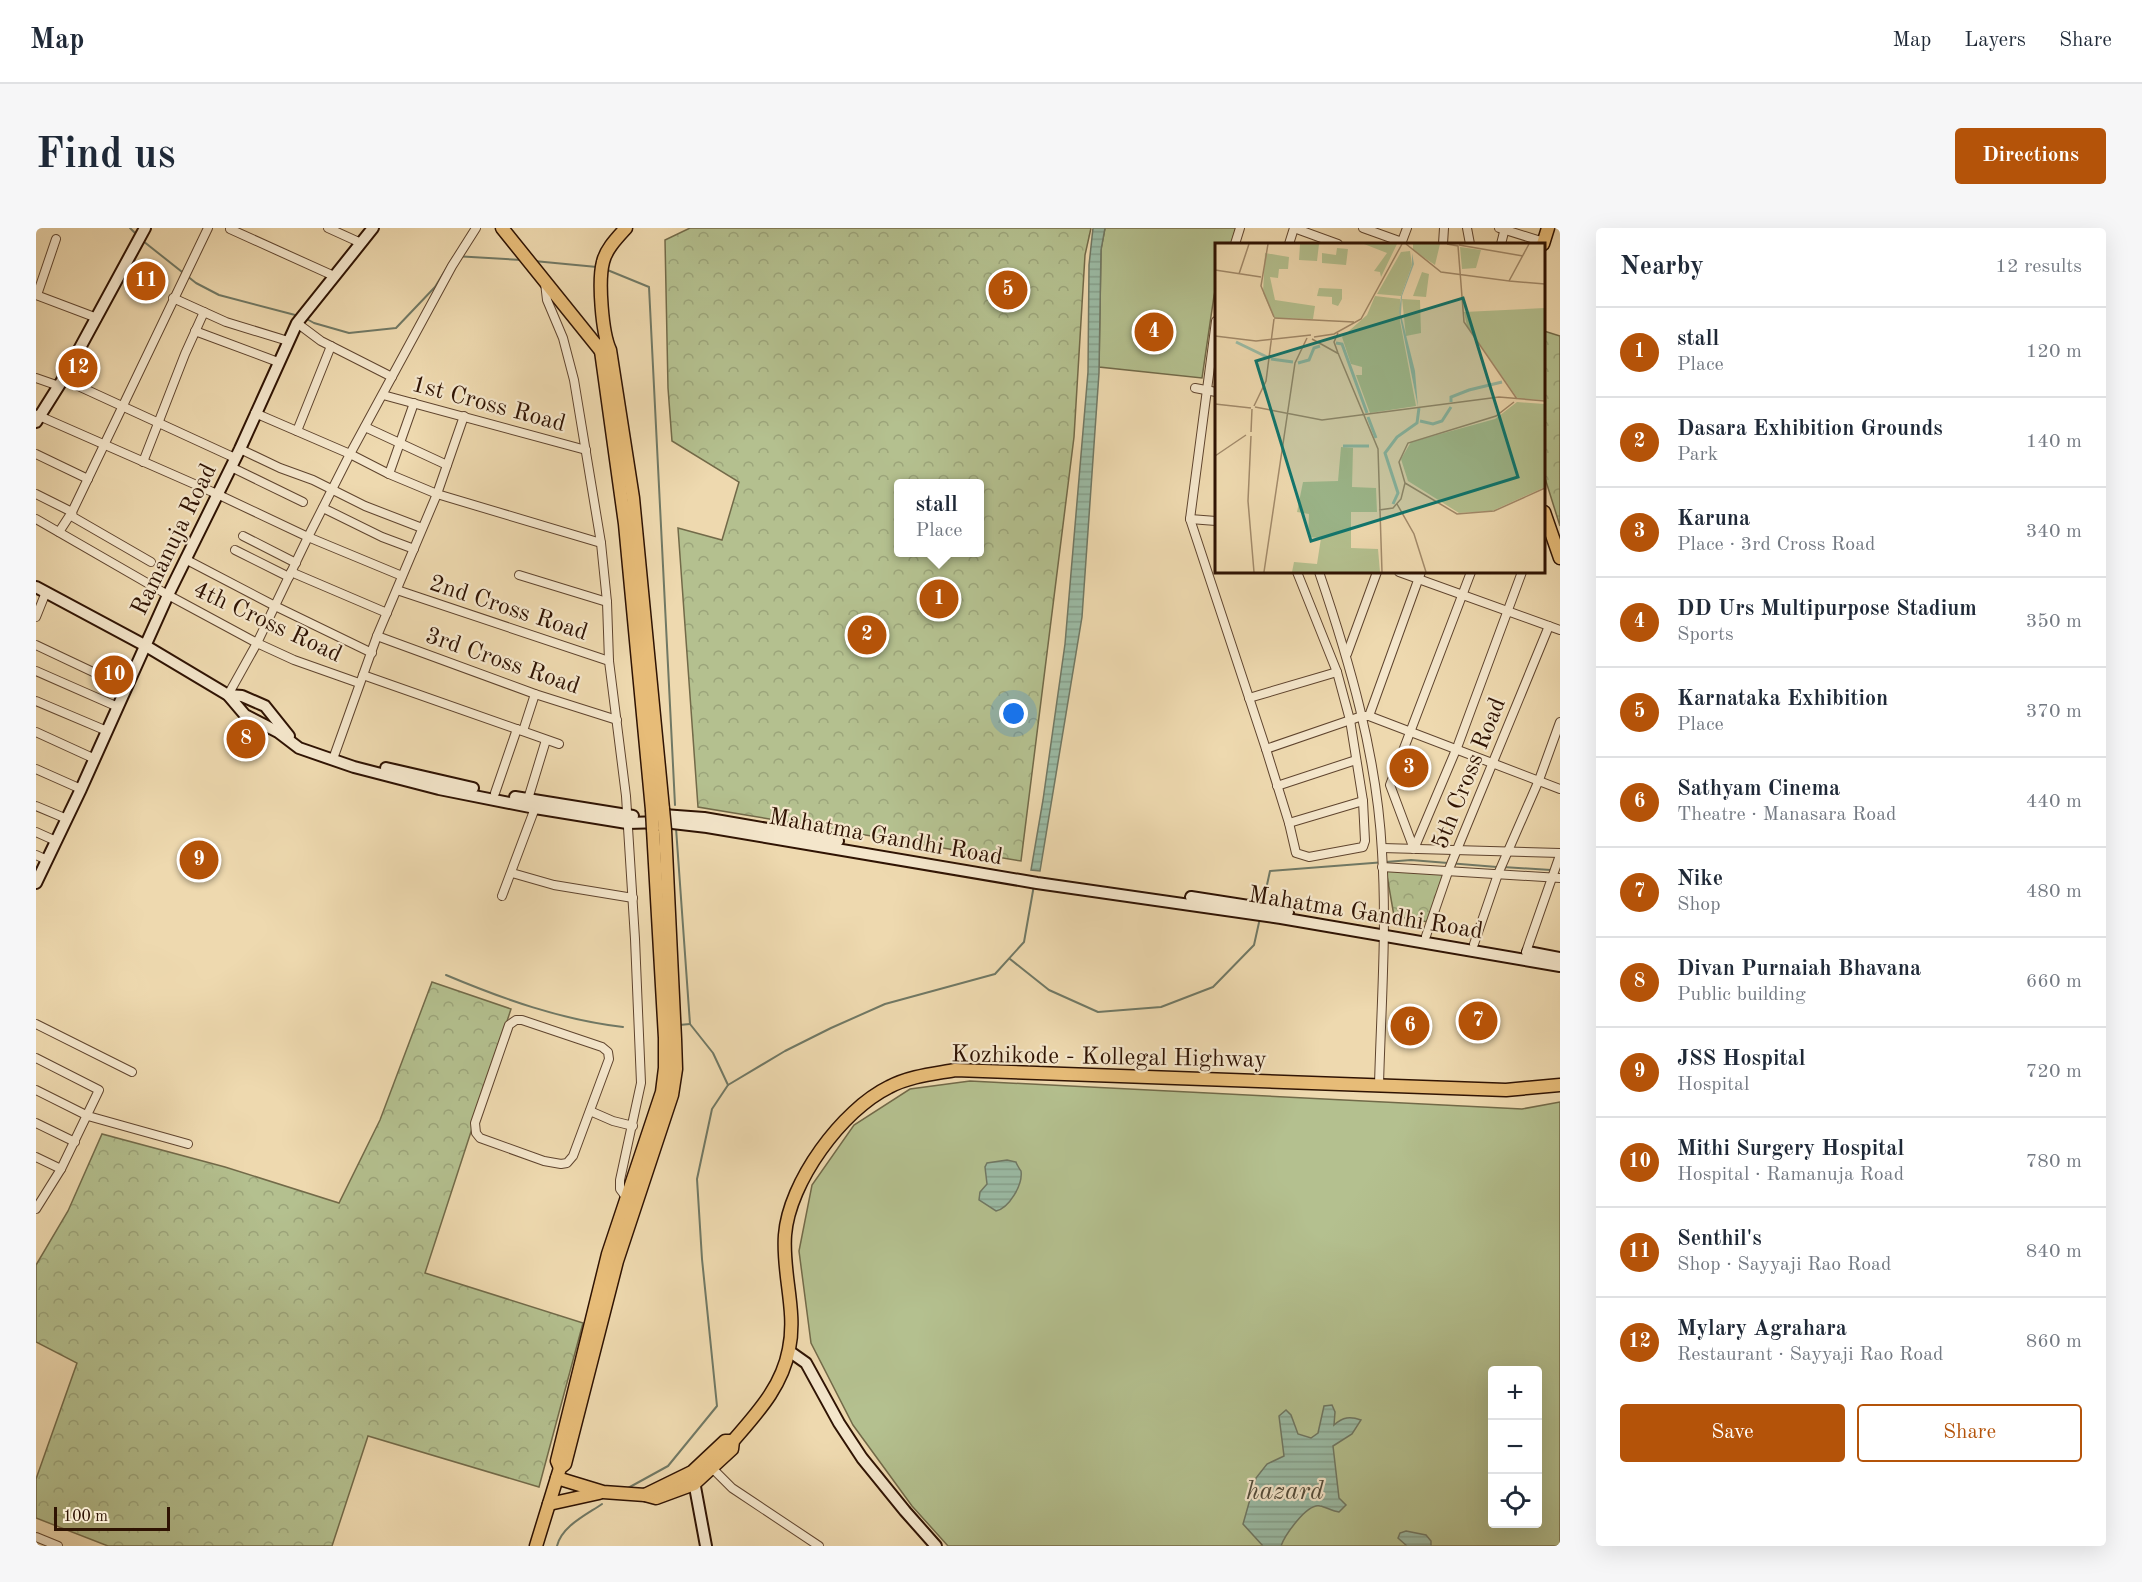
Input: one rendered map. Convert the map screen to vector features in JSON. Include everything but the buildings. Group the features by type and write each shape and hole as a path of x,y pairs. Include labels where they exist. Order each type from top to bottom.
{"main road":[{"path":"38,418 61,383 145,228"},
{"name":"Ramanuja Road","path":"36,883 108,731 168,595 235,458 297,323 373,228"},
{"path":"502,228 545,282 606,347"},
{"path":"536,1546 559,1473 565,1464 617,1261 672,1095 676,1070 658,810 625,524 600,278 604,258 614,241 626,228"},
{"path":"1544,243 1548,228"},
{"path":"1545,518 1560,558"},
{"name":"Mahatma Gandhi Road","path":"41,590 146,646 228,695 238,710 278,732 300,748 495,793 531,804"},
{"name":"Mahatma Gandhi Road","path":"228,695 242,696 265,706 290,737 354,767 439,789 627,819 664,815 704,818 1032,879 1265,911 1560,966"},
{"path":"559,1473 557,1461 608,1254 659,1101 665,1068 659,829"},
{"name":"Mahatma Gandhi Road","path":"1384,932 1426,936 1560,958"},
{"name":"Kozhikode - Kollegal Highway","path":"559,1473 603,1492 656,1498 693,1478 732,1449 733,1441 766,1402 776,1384 789,1350 792,1319 785,1237 793,1199 825,1145 843,1123 864,1103 889,1087 915,1077 955,1070 1506,1090 1560,1085"},
{"path":"789,1350 806,1363 839,1423 862,1458 936,1546"},
{"path":"693,1478 706,1546"},
{"name":"Kozhikode - Kollegal Highway","path":"547,1509 603,1492"}],"street":[{"path":"59,532 72,512 208,228"},
{"path":"328,228 361,243"},
{"path":"228,695 257,643 350,454 452,266 476,228"},
{"path":"1235,243 1240,228"},
{"path":"1289,243 1294,228 1335,243"},
{"path":"1363,228 1400,243"},
{"path":"1402,243 1407,228"},
{"path":"1443,243 1444,228"},
{"path":"1467,228 1470,243"},
{"path":"230,229 334,276"},
{"path":"1503,229 1544,243"},
{"path":"56,239 36,295 97,318"},
{"path":"545,282 547,300 563,338 574,380 601,543 607,602 609,661 627,819 633,898 641,1083 620,1180 620,1189 626,1197"},
{"path":"173,298 226,322 288,341"},
{"path":"143,462 204,312"},
{"path":"297,323 331,346 392,377"},
{"path":"1215,329 1190,519 1266,749 1289,822 1296,853 1309,857 1363,847 1365,841 1363,801 1350,720 1337,672 1297,573"},
{"path":"195,331 278,362"},
{"path":"297,431 331,346"},
{"path":"36,378 61,383 123,407 235,458 333,490 365,506 422,528"},
{"path":"1195,388 1215,392"},
{"name":"1st Cross Road","path":"383,394 586,450"},
{"path":"389,474 414,403"},
{"path":"255,412 437,494 601,543"},
{"path":"334,756 377,636 437,494 465,416"},
{"path":"38,418 104,444 308,537 402,576"},
{"path":"365,427 447,465"},
{"path":"36,454 88,479"},
{"path":"235,458 303,502"},
{"path":"36,494 72,512 74,517 151,562"},
{"path":"323,508 414,549"},
{"name":"4th Cross Road","path":"36,519 168,595 257,643 294,660 361,679 559,744"},
{"path":"1190,519 1215,520"},
{"path":"243,536 296,562"},
{"path":"235,550 387,613"},
{"path":"186,558 275,606 372,653"},
{"path":"1319,573 1366,716 1366,734 1382,850 1384,932 1379,1085"},
{"path":"1347,654 1377,573"},
{"path":"1414,849 1390,785 1471,573"},
{"path":"1414,849 1456,748 1522,573"},
{"path":"519,575 607,602"},
{"path":"1366,716 1420,575 1461,595 1560,630"},
{"path":"36,617 41,590"},
{"name":"2nd Cross Road","path":"397,590 609,661"},
{"name":"5th Cross Road","path":"1426,936 1449,870 1549,626"},
{"name":"3rd Cross Road","path":"377,636 535,694 617,720"},
{"path":"36,645 127,688"},
{"path":"36,671 118,707"},
{"path":"1249,698 1337,672"},
{"path":"495,793 535,694"},
{"path":"36,701 108,731"},
{"path":"1266,749 1366,716 1560,789"},
{"path":"1474,944 1499,872 1539,780 1560,722"},
{"path":"36,732 95,759"},
{"path":"502,896 512,873 546,740"},
{"path":"1277,786 1356,760"},
{"path":"36,769 81,789"},
{"path":"1289,822 1363,801"},
{"path":"36,806 67,819"},
{"path":"36,832 56,841"},
{"path":"1382,850 1414,849 1456,854 1560,854 1555,876 1526,952"},
{"path":"36,855 47,860"},
{"path":"1382,867 1555,876"},
{"path":"512,873 554,885 633,898"},
{"path":"522,1020 606,1050 609,1059 590,1111 573,1156 567,1163 544,1161 480,1138 476,1133 475,1123 512,1022 522,1020"},
{"path":"36,1024 132,1072"},
{"path":"36,1058 99,1090 75,1143 36,1209"},
{"path":"36,1090 88,1116 188,1144"},
{"path":"590,1111 613,1121 633,1126"},
{"path":"36,1123 75,1143"},
{"path":"36,1157 61,1169"},
{"path":"36,1190 45,1194"},
{"path":"709,1465 732,1488 819,1546"},
{"path":"36,1537 58,1546"}],"green space":[{"path":"690,228 1091,228 1085,255 1074,437 1021,861 698,807 678,528 722,540 739,482 672,441 668,388 665,240"},
{"path":"1105,228 1236,228 1231,243 1215,243 1215,292 1202,378 1099,367 1101,249"},
{"path":"1545,331 1560,336 1560,526 1545,478"},
{"path":"1386,870 1446,873 1428,922 1394,916"},
{"path":"432,982 511,1009 425,1273 583,1323 539,1487 368,1436 332,1546 108,1546 36,1518 36,1479 77,1363 36,1342 36,1265 68,1211 102,1134 225,1167 339,1203 380,1120"},
{"path":"970,1081 1522,1109 1560,1102 1560,1546 948,1546 912,1506 853,1425 811,1343 799,1251 812,1185 854,1125 910,1089"}],"water":[{"path":"1093,228 1105,228 1101,250 1099,373 1082,617 1040,871 1031,870 1065,644 1088,372 1089,265"},
{"path":"1007,1160 1016,1162 1021,1171 1020,1183 1010,1201 996,1211 979,1200 980,1192 987,1184 985,1167 987,1163"},
{"name":"hazard","path":"1332,1405 1335,1412 1334,1425 1347,1418 1361,1420 1352,1434 1333,1446 1339,1498 1346,1505 1339,1512 1315,1506 1297,1521 1281,1546 1263,1546 1243,1524 1256,1478 1267,1464 1284,1456 1279,1416 1286,1410 1291,1415 1298,1434 1311,1438 1318,1433 1324,1406"},
{"path":"1406,1531 1426,1535 1431,1541 1431,1546 1407,1546 1398,1538 1400,1533"}],"waterway":[{"path":"130,228 137,235"},
{"path":"143,241 196,283 219,295 299,316"},
{"path":"305,318 314,323 349,333 396,328 435,287 454,256 522,260"},
{"path":"534,261 597,267"},
{"path":"605,269 649,287 675,805"},
{"path":"676,828 690,1024 713,1053 728,1085"},
{"path":"1263,903 1270,871 1411,860 1497,867"},
{"path":"1503,867 1551,870"},
{"path":"628,1488 668,1466 717,1406 702,1259 697,1179 712,1109 728,1085 785,1051 885,1004 995,974 1024,942 1034,885"},
{"path":"1010,959 1049,990 1098,1012 1161,1007 1213,987 1254,945 1260,918"},
{"path":"446,975 555,1014 623,1027"},
{"path":"679,1025 690,1024"},
{"path":"557,1546 569,1527 602,1504"}],"place":[{"name":"Senthil's","path":"146,281"},
{"name":"Karnataka Exhibition","path":"1008,290"},
{"name":"DD Urs Multipurpose Stadium","path":"1154,332"},
{"name":"Mylary Agrahara","path":"78,368"},
{"name":"stall","path":"939,599"},
{"name":"Dasara Exhibition Grounds","path":"867,635"},
{"name":"Mithi Surgery Hospital","path":"114,675"},
{"name":"Divan Purnaiah Bhavana","path":"246,739"},
{"name":"Karuna","path":"1409,768"},
{"name":"JSS Hospital","path":"199,860"},
{"name":"Nike","path":"1478,1021"},
{"name":"Sathyam Cinema","path":"1410,1026"}]}
